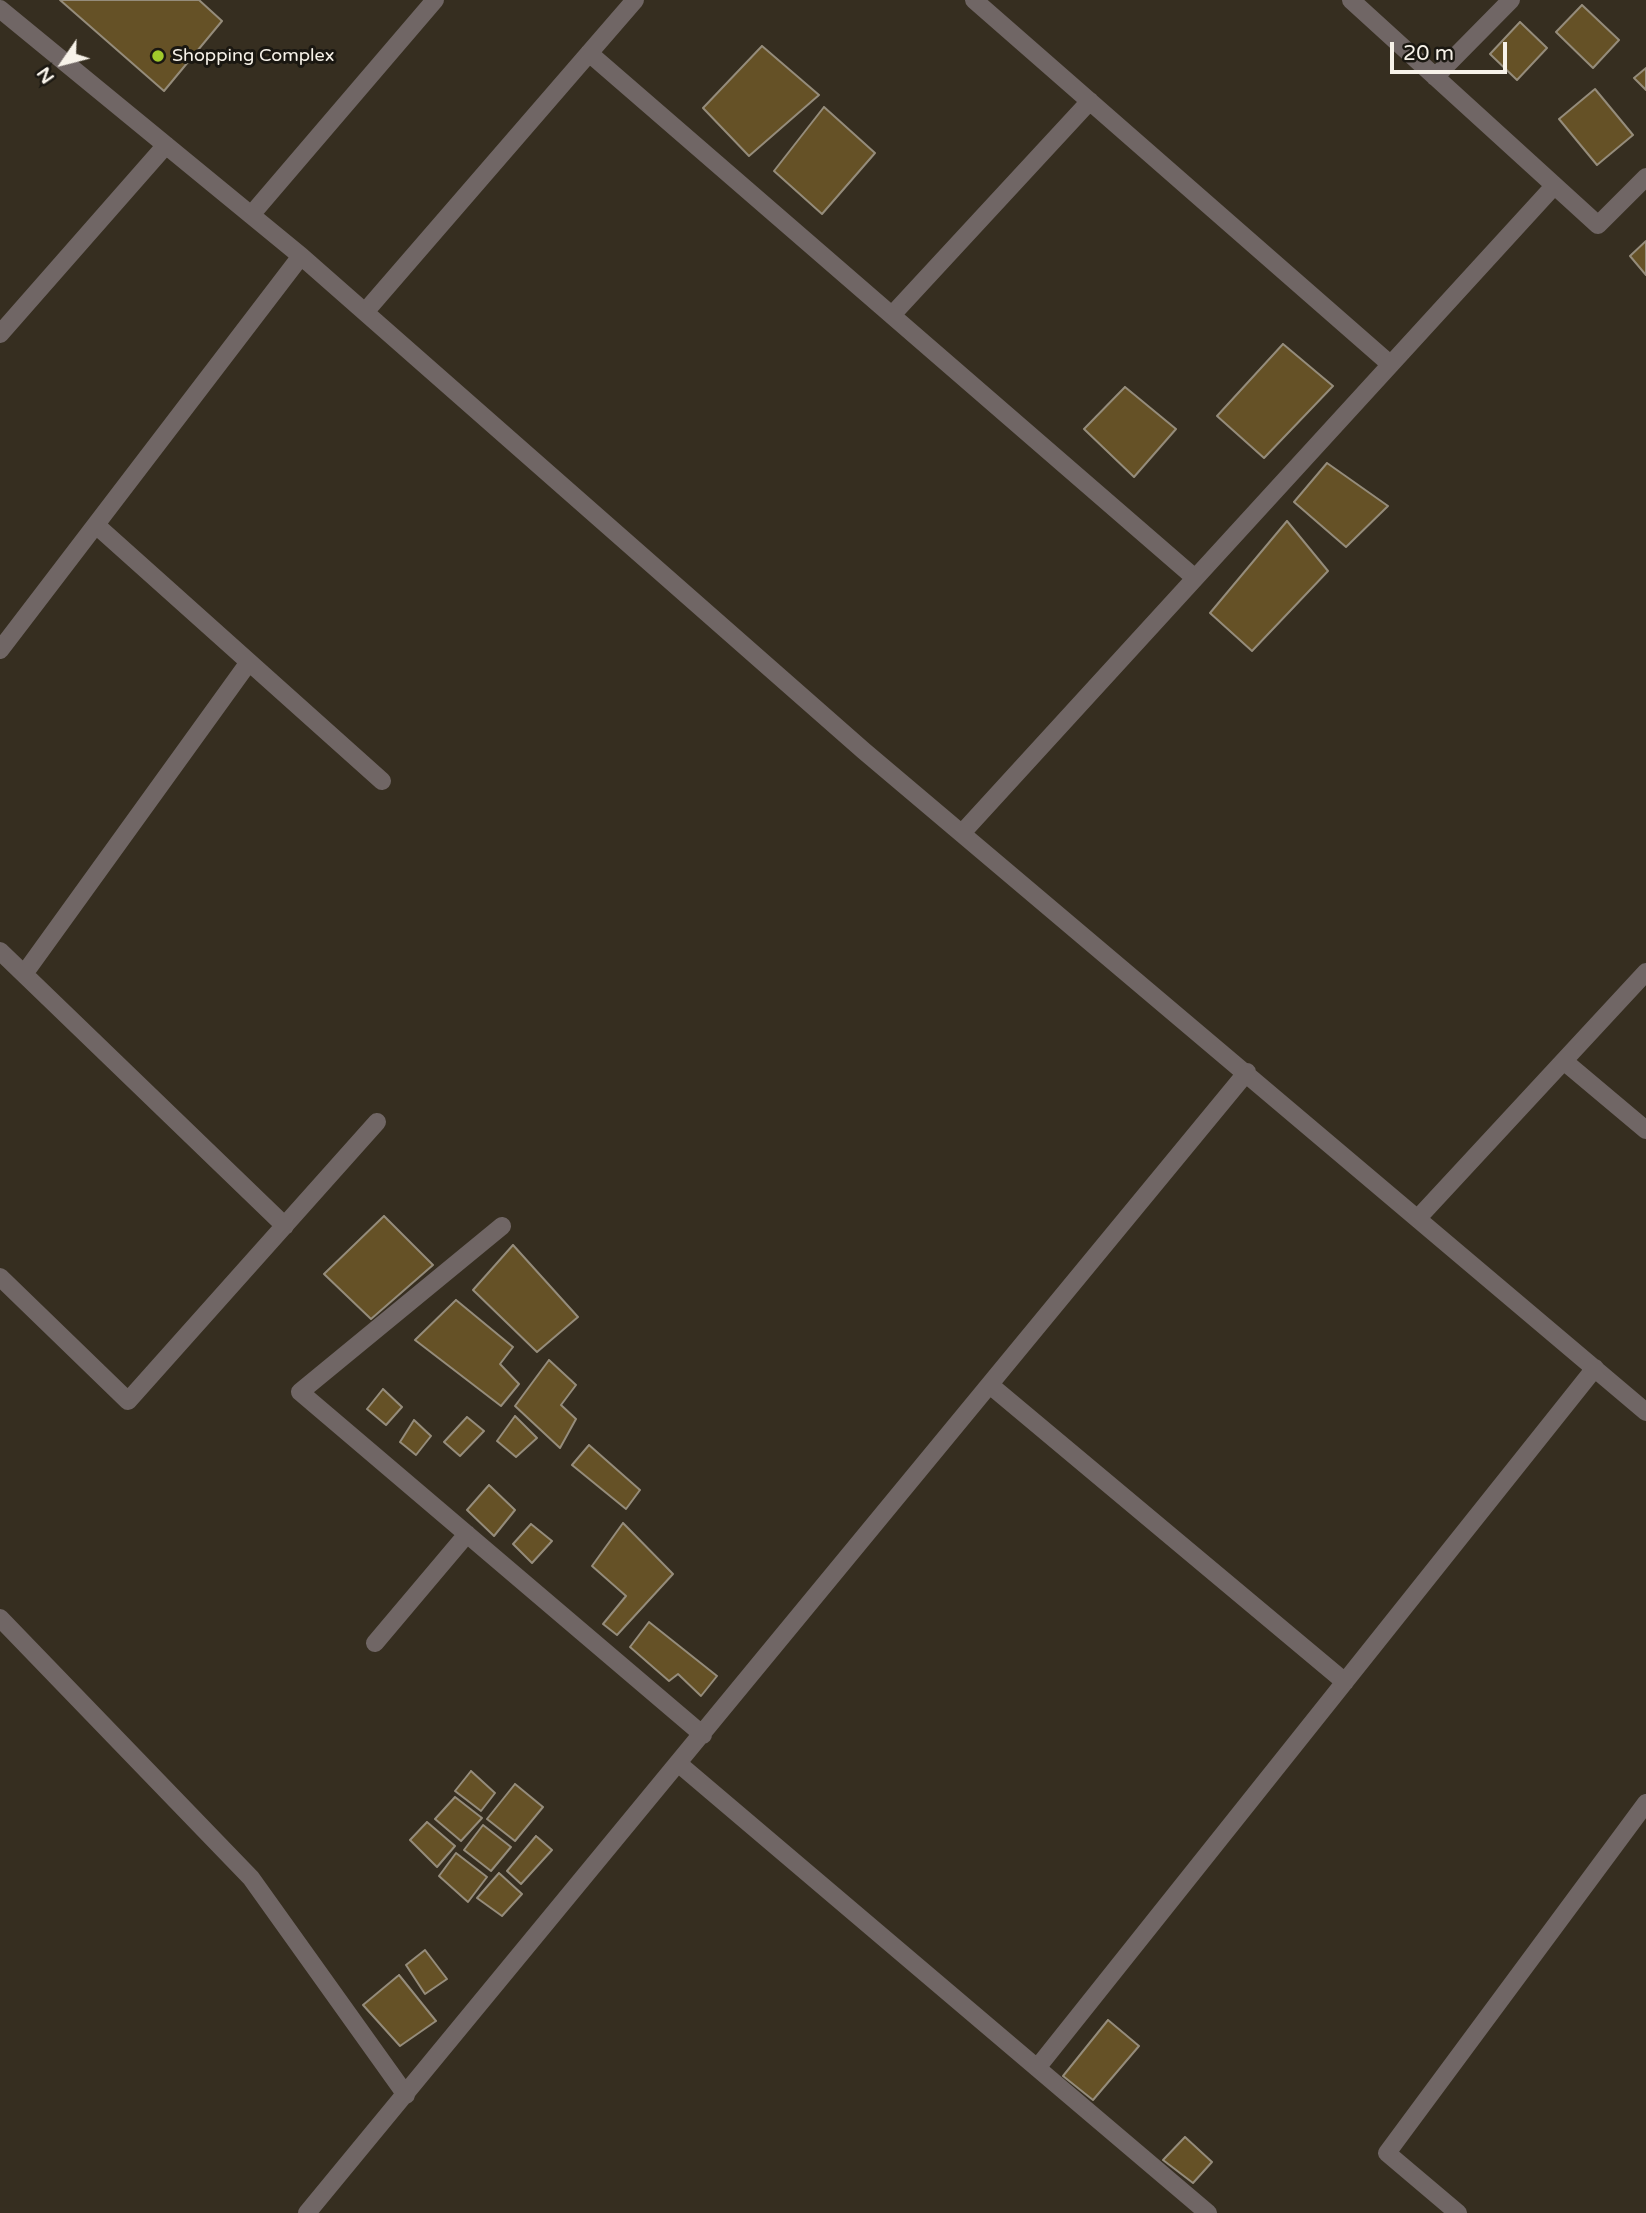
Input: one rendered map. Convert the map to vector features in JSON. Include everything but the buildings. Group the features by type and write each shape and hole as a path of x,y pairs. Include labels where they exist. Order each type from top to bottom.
{"street":[{"path":"251,215 435,0"},
{"path":"365,312 635,0"},
{"path":"974,0 1390,364"},
{"path":"1351,0 1598,225 1646,177"},
{"path":"1435,77 1511,0"},
{"path":"0,9 301,256 864,751 1646,1412"},
{"path":"589,54 1195,578"},
{"path":"892,315 1090,101"},
{"path":"0,334 166,145"},
{"path":"962,833 1554,186"},
{"path":"0,650 301,256"},
{"path":"96,525 382,781"},
{"path":"24,974 249,662"},
{"path":"0,951 285,1226"},
{"path":"1418,1218 1646,972"},
{"path":"1565,1062 1646,1130"},
{"path":"307,2213 1247,1072"},
{"path":"0,1278 128,1401 377,1122"},
{"path":"502,1226 300,1392 703,1735"},
{"path":"1037,2068 1595,1368"},
{"path":"990,1385 1345,1682"},
{"path":"375,1643 467,1534"},
{"path":"0,1618 251,1878 406,2095"},
{"path":"679,1764 1208,2213"},
{"path":"1453,2212 1387,2153 1646,1803"}],"place":[{"name":"Shopping Complex","path":"158,56"}]}
